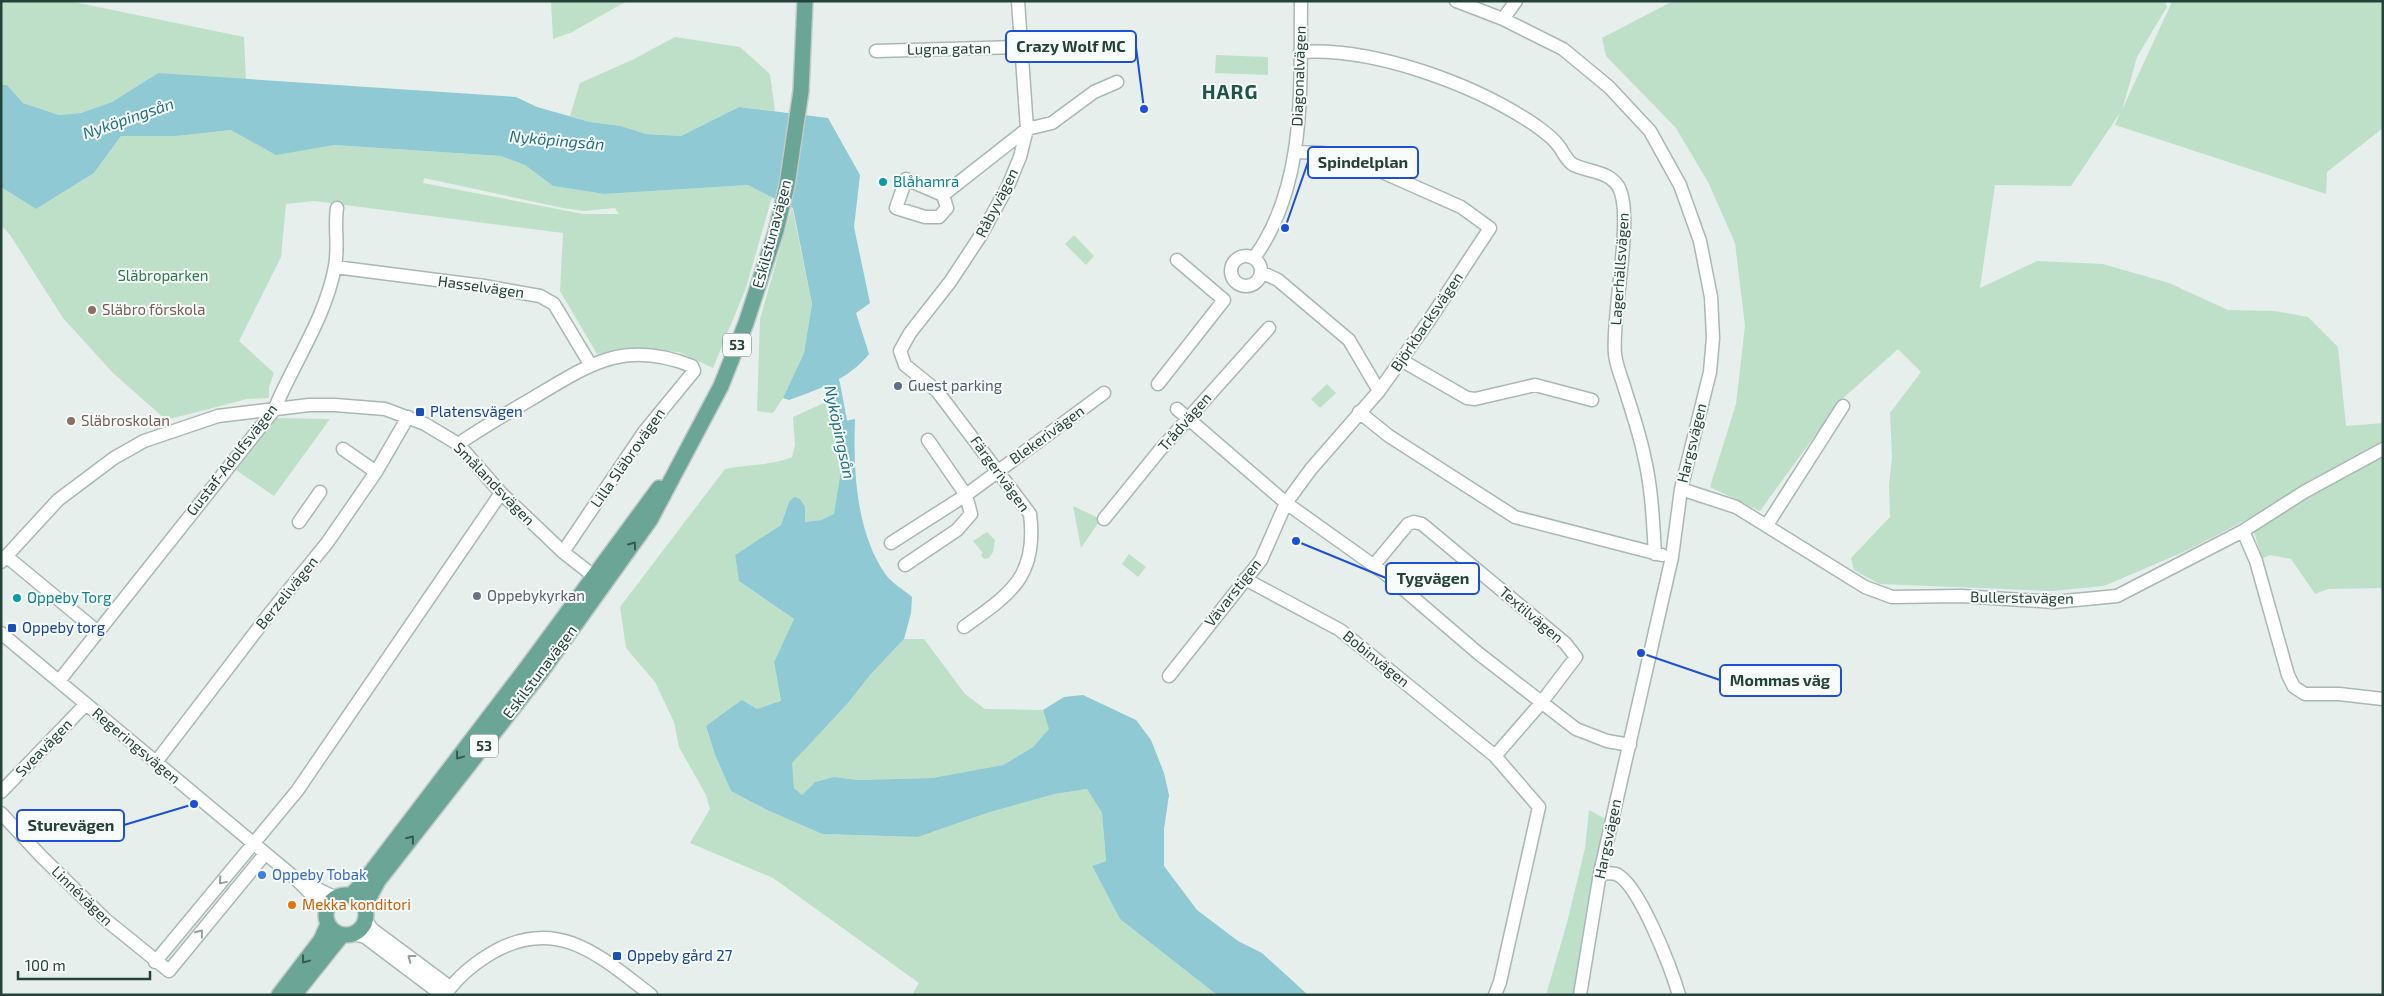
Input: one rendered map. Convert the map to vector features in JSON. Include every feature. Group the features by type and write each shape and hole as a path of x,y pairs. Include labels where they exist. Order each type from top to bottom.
{"main road":[{"name":"Eskilstunavägen","path":"280,995 321,940 335,907 362,884 599,581 650,520 686,453 721,386 743,332 776,231 787,185 801,91 805,1"},
{"name":"Eskilstunavägen","path":"365,913 378,881 539,675 599,581"},
{"path":"347,934 335,907 361,902 365,913"},
{"name":"53","path":"294,995 347,934 361,928 365,913"}],"street":[{"name":"Råbyvägen","path":"900,351 910,333 950,282 981,235 1008,186 1020,156 1027,129 1018,1"},
{"name":"Diagonalvägen","path":"1254,258 1265,244 1276,220 1296,152 1301,1"},
{"name":"Hargsvägen","path":"1456,1 1503,19 1563,49 1609,87 1650,131 1680,185 1700,241 1711,297 1714,338 1710,372 1681,489 1672,557 1600,873 1580,995"},
{"path":"1503,19 1516,1"},
{"name":"Lugna gatan","path":"876,51 1022,47"},
{"name":"Lagerhällsvägen","path":"1300,52 1321,50 1393,63 1450,81 1481,94 1510,109 1537,127 1557,143 1572,165 1604,175 1617,185 1624,200 1615,355 1645,459 1653,505 1654,554"},
{"path":"943,195 1027,129 1052,124 1094,92 1117,82"},
{"name":"Björkbacksvägen","path":"1296,152 1323,153 1364,164 1461,207 1490,228 1428,322 1379,391 1359,412"},
{"name":"Gustaf-Adolfsvägen","path":"58,681 274,410 287,379 326,302 335,267 338,242 335,223 337,208"},
{"path":"1250,256 1260,264 1261,272 1254,283 1246,286 1238,283 1232,275 1233,265 1240,258 1250,256"},
{"path":"1177,260 1224,300"},
{"name":"Hasselvägen","path":"335,267 484,286 540,296 554,304 590,364"},
{"path":"1261,272 1278,280 1349,340 1379,391"},
{"path":"1158,384 1238,283"},
{"name":"Trådvägen","path":"1104,519 1188,418 1269,328"},
{"name":"Färgerivägen","path":"900,351 905,365 937,391 1030,514 1032,535 1026,568 1019,581 1003,599 964,627"},
{"name":"Lilla Släbrovägen","path":"563,552 644,432 694,371 692,366 670,357 644,354 620,356 590,364"},
{"path":"1401,360 1467,398 1475,399 1535,385 1592,400"},
{"path":"458,444 590,364"},
{"name":"Blekerivägen","path":"891,543 966,495 997,470 1104,393"},
{"name":"Smålandsvägen","path":"4,559 58,500 114,458 144,441 218,416 308,405 335,405 385,409 425,424 458,444 501,493 563,552 599,581"},
{"path":"1767,525 1843,406"},
{"path":"1177,409 1286,503 1374,565 1541,703 1576,729 1606,741 1630,744"},
{"path":"1359,412 1389,436 1515,517 1654,554 1672,557"},
{"name":"Vävarstigen","path":"1169,676 1261,560 1286,503 1359,412"},
{"name":"Berzelivägen","path":"156,762 270,613 327,543 376,472 408,417"},
{"path":"905,565 957,530 971,514 966,495 928,440"},
{"path":"343,449 376,472"},
{"name":"Bullerstavägen","path":"1681,489 1736,507 1865,587 1892,597 1962,596 2054,602 2117,596 2243,531 2304,492 2383,449"},
{"path":"299,522 320,492"},
{"path":"155,962 297,791 501,493"},
{"name":"Textilvägen","path":"1374,565 1408,524 1414,522 1422,524 1566,643 1576,657 1541,703"},
{"path":"2243,531 2256,560 2288,675 2294,687 2305,694 2339,694 2383,699"},
{"path":"4,559 98,632"},
{"name":"Bobinvägen","path":"1245,579 1340,630 1495,756 1539,807 1500,982 1495,995"},
{"name":"Regeringsvägen","path":"1,633 294,878 335,907"},
{"path":"1495,756 1541,703"},
{"name":"Sveavägen","path":"1,792 86,704"},
{"name":"Linnévägen","path":"1,813 40,855 106,920 155,962 169,971 265,854"},
{"path":"1600,873 1616,874 1626,884 1654,927 1679,995"},
{"path":"365,913 372,929 446,992"},
{"path":"347,934 365,937 446,992"},
{"path":"446,992 484,957 509,944 530,938 546,937 568,940 598,955 651,995"}],"green space":[{"path":"1,1 69,1 244,37 246,81 158,73 112,102 81,113 59,115 23,103 7,85 1,85"},
{"path":"551,1 627,1 572,32 553,39"},
{"path":"1673,1 2165,1 2167,7 2137,57 2122,110 2171,4 2170,1 2383,1 2383,128 2327,172 2326,194 2115,125 2120,113 2071,186 1995,185 1980,288 2037,261 2103,264 2169,283 2228,310 2275,311 2308,317 2338,347 2346,426 2383,423 2383,588 2328,589 2315,594 2291,559 2270,555 2262,559 2250,518 2186,551 2104,586 2052,591 1879,584 1854,570 1851,558 1890,517 1889,485 1892,457 1890,413 1921,372 1898,349 1841,400 1760,511 1710,487 1736,404 1745,326 1735,243 1708,182 1676,128 1606,56 1602,38"},
{"path":"675,37 740,47 770,74 775,111 739,107 681,136 646,134 621,126 590,122 570,116 580,83 634,59"},
{"path":"1216,55 1268,57 1268,75 1215,73"},
{"name":"Släbroparken","path":"231,130 334,145 501,156 525,165 553,186 604,194 748,185 772,197 746,288 713,368 679,352 622,349 597,354 560,291 563,233 314,201 286,204 281,257 239,341 274,373 269,387 269,398 247,399 166,420 113,373 63,318 10,235 1,225 1,187 36,209 94,173 121,136 177,136","holes":["424,178 584,211 615,208 619,214 583,214 423,183"]},
{"path":"792,207 812,304 804,353 783,398 773,413 757,411 760,319"},
{"path":"1074,235 1094,256 1086,265 1065,244"},
{"path":"1327,384 1336,393 1320,408 1311,399"},
{"path":"828,401 838,429 841,457 840,485 834,514 821,520 805,522 789,502 781,525 735,555 739,581 794,619 774,662 781,702 706,726 715,755 731,791 765,809 822,834 918,837 990,812 1055,794 1087,789 1102,813 1106,861 1092,866 1120,919 1217,995 912,995 919,983 773,878 690,843 710,809 706,795 679,747 674,722 655,682 626,648 620,607 725,469 775,462 792,457 795,445 793,417"},
{"path":"277,418 330,419 274,496 236,470"},
{"path":"1073,506 1101,519 1081,548"},
{"path":"987,532 995,540 993,552 989,558 984,559 981,555 983,553 973,541"},
{"path":"1129,554 1146,567 1138,577 1122,564"},
{"path":"904,639 924,639 965,694 985,709 1043,710 1050,729 1033,747 1003,765 932,778 858,780 834,777 815,782 802,795 794,788 791,763 848,703 871,674"},
{"path":"1589,810 1606,819 1574,995 1546,995 1567,923 1585,848"}],"water":[{"path":"158,73 516,97 537,107 590,122 621,126 646,134 681,136 739,107 828,118 860,175 854,227 870,303 856,313 869,354 852,371 832,383 789,400 783,398 804,353 812,304 793,208 748,185 604,194 553,186 525,165 501,156 334,145 276,155 231,130 177,136 121,136 94,173 36,209 1,187 1,85 7,85 23,103 59,115 81,113 112,102"},
{"path":"855,419 856,479 862,520 868,540 886,575 912,597 911,613 904,639 792,763 794,788 802,795 815,782 834,777 858,780 932,778 1003,765 1033,747 1049,729 1043,710 1064,697 1083,695 1136,720 1151,740 1164,773 1169,795 1164,829 1164,866 1197,910 1238,941 1262,953 1308,995 1217,995 1120,919 1092,866 1106,861 1102,813 1087,789 1055,794 990,812 918,837 822,834 765,809 731,791 715,755 706,726 742,700 757,709 781,701 774,662 794,619 739,581 735,555 781,525 789,502 794,497 800,499 805,507 805,522 821,520 834,514 843,459 838,422"}],"waterway":[{"name":"Nyköpingsån","path":"821,366 832,384 843,442"}],"place":[{"name":"Crazy Wolf MC","path":"1144,109"},
{"name":"Blåhamra","path":"883,182"},
{"name":"Spindelplan","path":"1285,228"},
{"name":"Släbro förskola","path":"92,310"},
{"name":"Guest parking","path":"898,386"},
{"name":"Platensvägen","path":"420,412"},
{"name":"Släbroskolan","path":"71,421"},
{"name":"Tygvägen","path":"1296,541"},
{"name":"Oppebykyrkan","path":"477,596"},
{"name":"Oppeby Torg","path":"17,598"},
{"name":"Oppeby torg","path":"12,628"},
{"name":"Mommas väg","path":"1641,653"},
{"name":"Sturevägen","path":"194,804"},
{"name":"Oppeby Tobak","path":"262,875"},
{"name":"Mekka konditori","path":"292,905"},
{"name":"Oppeby gård 27","path":"617,956"}],"district":[{"name":"HARG","path":"1230,92"}]}
